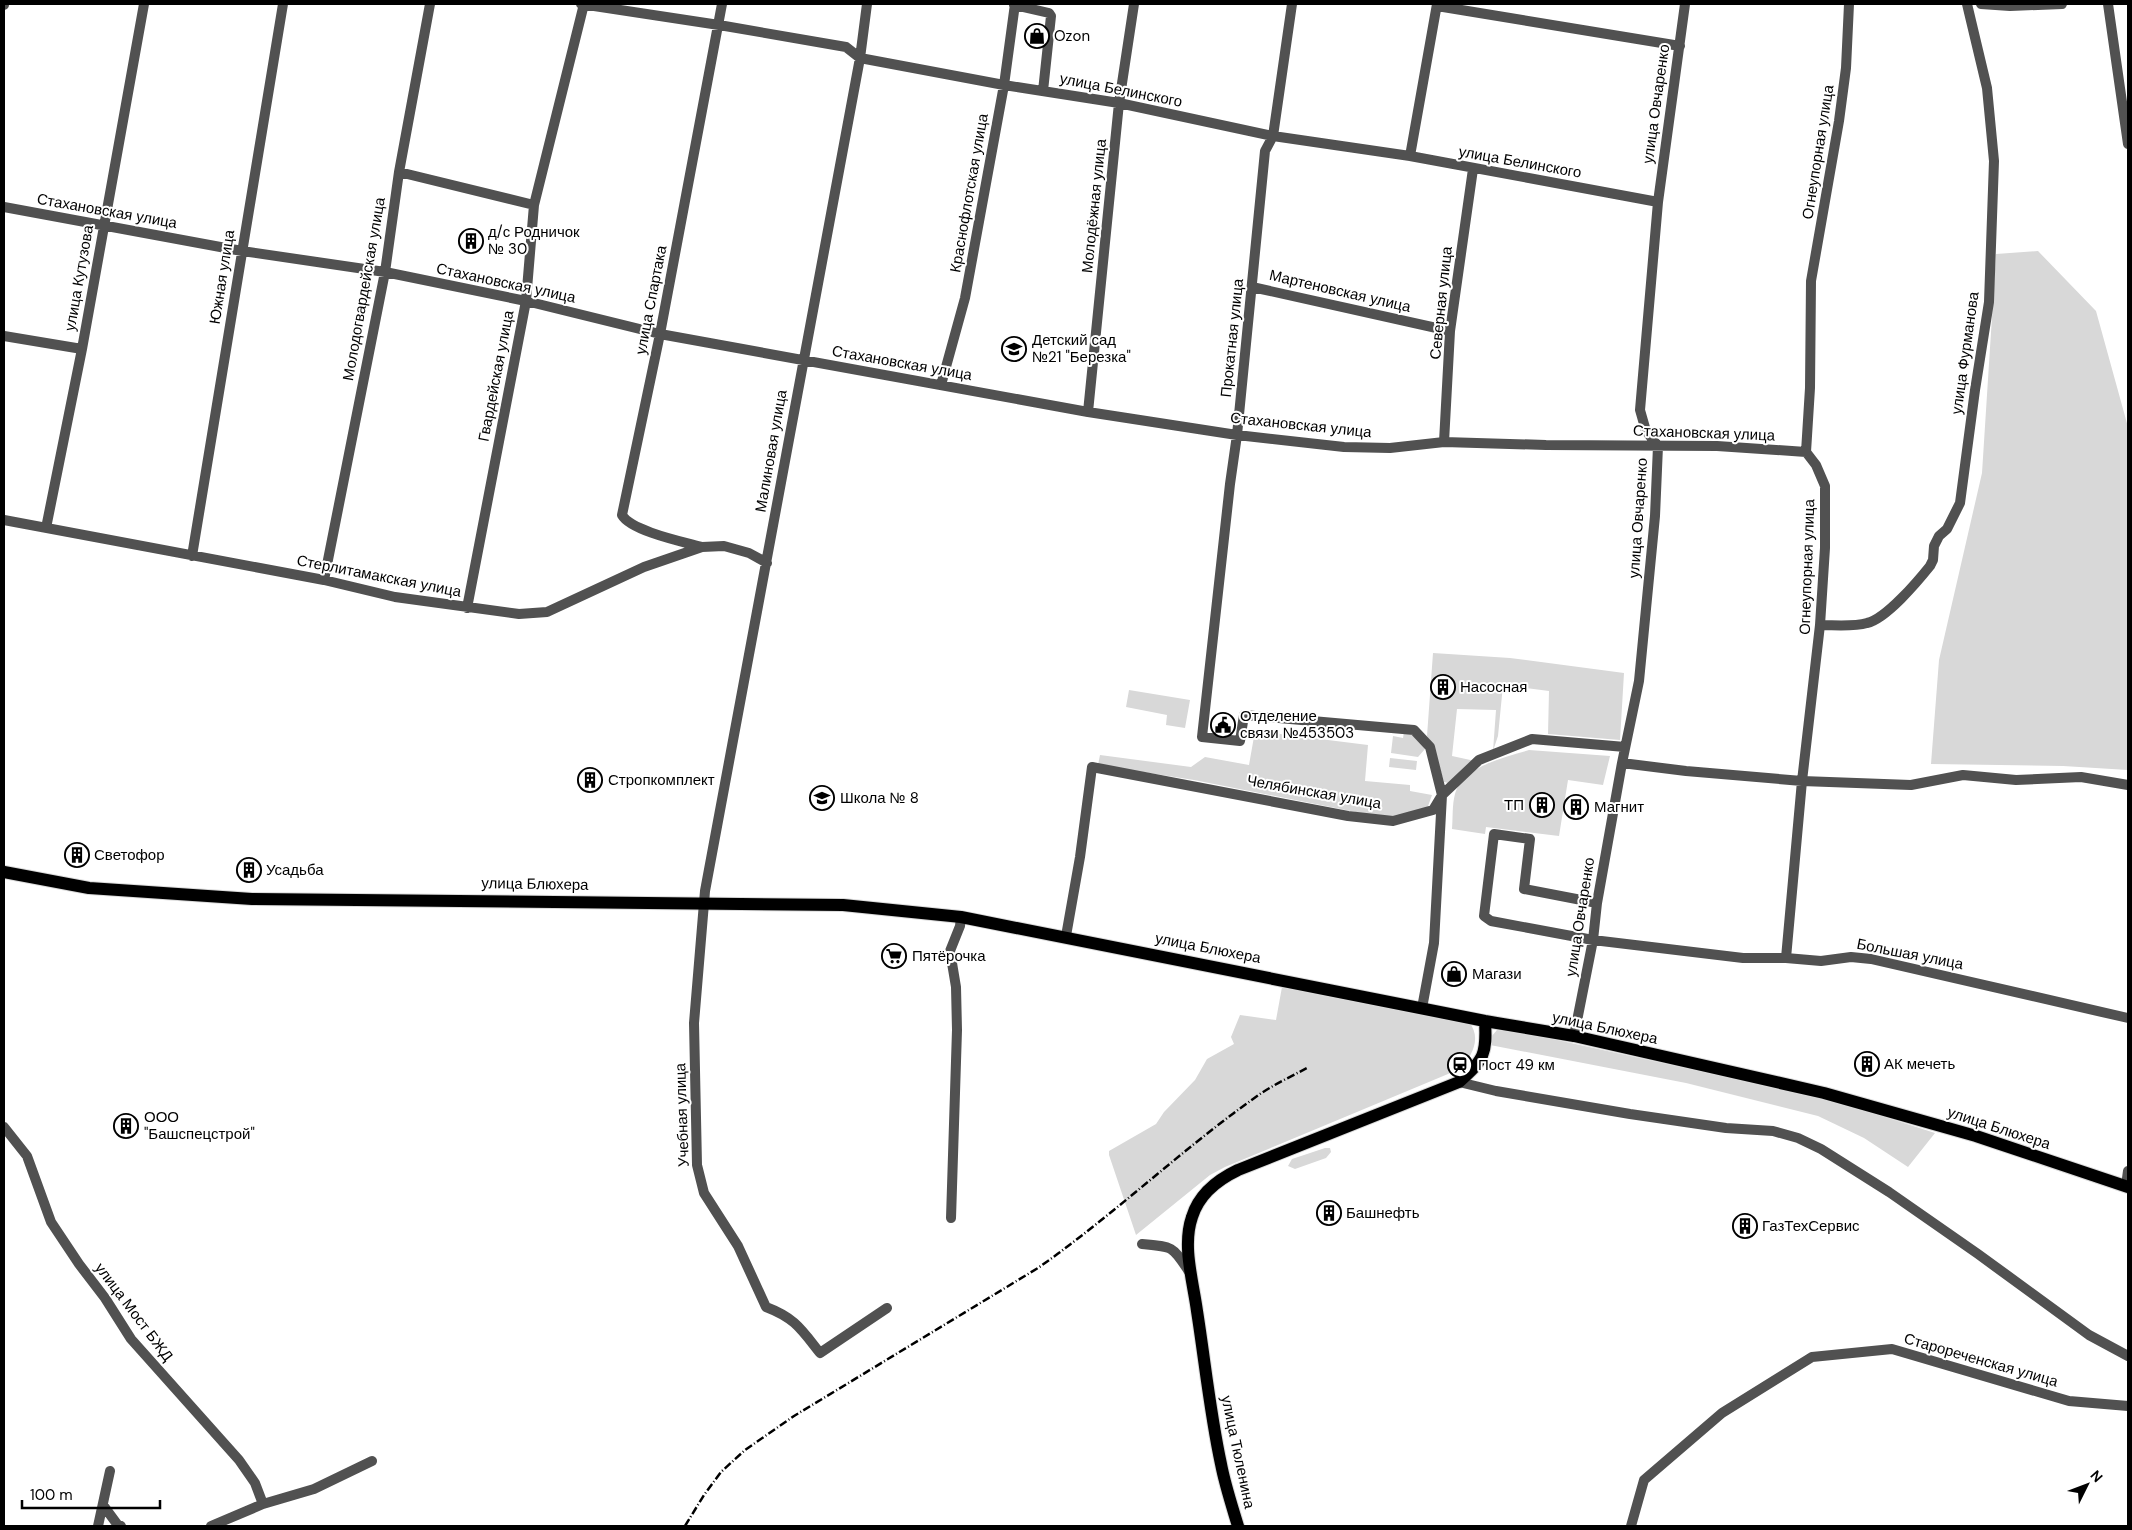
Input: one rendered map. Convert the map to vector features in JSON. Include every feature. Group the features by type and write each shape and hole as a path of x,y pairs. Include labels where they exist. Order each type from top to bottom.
{"main road":[{"name":"улица Блюхера","path":"4,872 89,888 252,899 843,905 961,917 1066,936 1485,1021 1574,1036 1824,1093 1976,1136 2127,1187"},
{"name":"улица Тюленина","path":"1238,1526 1221,1466 1188,1253 1191,1219 1201,1196 1215,1183 1238,1170 1459,1082 1478,1066 1483,1056 1486,1037 1485,1021"}],"street":[{"name":"улица Кутузова","path":"46,528 82,350 144,4"},
{"name":"Южная улица","path":"192,556 283,4"},
{"name":"Молодогвардейская улица","path":"324,580 385,272 399,172 430,4"},
{"name":"улица Белинского","path":"583,4 719,25 846,48 860,58 1119,103 1272,136 1410,156 1658,202"},
{"name":"Гвардейская улица","path":"467,608 526,301 534,206 583,4"},
{"name":"улица Спартака","path":"702,547 640,528 625,520 622,515 660,334 722,4"},
{"name":"Малиновая улица","path":"703,903 767,563 802,360 860,58 867,4"},
{"name":"Молодёжная улица","path":"1088,412 1119,103 1134,4"},
{"name":"Прокатная улица","path":"1292,4 1272,136 1265,151 1238,435 1230,484 1202,737 1240,741 1244,715 1414,730 1430,747 1442,795"},
{"name":"улица Овчаренко","path":"1574,1036 1593,940 1597,902 1622,763 1639,681 1655,516 1658,446 1646,431 1640,410 1658,202 1685,4"},
{"name":"Огнеупорная улица","path":"1786,958 1802,781 1820,625 1825,548 1824,486 1816,465 1806,452 1810,388 1811,281 1840,113 1846,68 1848,4"},
{"name":"улица Фурманова","path":"1820,625 1866,624 1878,619 1889,610 1930,566 1933,560 1934,546 1939,536 1947,529 1960,503 1989,302 1994,161 1987,88 1967,4"},
{"path":"1981,4 2010,6 2062,4"},
{"path":"2108,4 2128,144"},
{"path":"1014,5 1049,13 1052,16 1043,91"},
{"name":"Краснофлотская улица","path":"941,385 965,298 1004,84 1014,5"},
{"path":"1410,156 1437,5 1680,46"},
{"name":"Северная улица","path":"1444,442 1450,331 1472,169"},
{"path":"399,172 534,206"},
{"name":"Стахановская улица","path":"4,207 242,250 385,272 526,301 660,334 1088,412 1238,435 1344,447 1390,448 1444,442 1546,446 1717,446 1806,452"},
{"name":"Мартеновская улица","path":"1252,287 1450,331"},
{"path":"4,336 82,350"},
{"name":"Стерлитамакская улица","path":"4,520 324,580 395,597 518,614 547,612 644,567 702,547 724,546 749,553 767,563"},
{"name":"Челябинская улица","path":"1066,936 1080,857 1092,767 1348,816 1394,821 1433,810 1442,795 1480,760 1532,739 1625,747"},
{"path":"1622,763 1686,771 1802,781 1911,786 1963,775 2016,780 2081,777 2128,785"},
{"path":"1422,1008 1434,943 1442,795"},
{"name":"Большая улица","path":"1597,902 1524,889 1530,839 1494,834 1484,916 1491,921 1593,940 1743,958 1786,958 1821,961 1851,956 1871,959 2128,1018"},
{"name":"Учебная улица","path":"703,903 694,1023 697,1165 704,1193 738,1246 766,1307 783,1314 797,1324 820,1353 887,1308"},
{"path":"951,1218 957,1030 956,987 950,951 960,926 961,917"},
{"path":"1459,1082 1496,1091 1630,1114 1726,1128 1773,1131 1798,1138 1821,1149 1889,1192 2089,1335 2128,1356"},
{"name":"улица Мост БЖД","path":"4,1127 27,1156 51,1222 79,1264 105,1298 131,1339 239,1460 255,1483 263,1504"},
{"path":"2127,1187 2128,1171"},
{"path":"1142,1244 1163,1246 1175,1250 1192,1278"},
{"name":"Старореченская улица","path":"1632,1526 1644,1480 1722,1414 1812,1357 1892,1349 2069,1401 2128,1406"},
{"path":"210,1526 263,1504 314,1489 372,1461"},
{"path":"98,1526 110,1471"},
{"path":"103,1504 117,1524 121,1526"}],"shaded area":[{"path":"2038,251 2096,311 2128,427 2128,770 2063,766 1931,764 1939,660 1982,473 1996,254"},
{"path":"1433,653 1510,658 1624,673 1620,740 1548,734 1549,691 1503,685 1498,736 1493,751 1496,710 1457,709 1452,756 1475,761 1448,783 1444,782 1434,747 1427,736"},
{"path":"1129,690 1190,700 1185,728 1166,725 1167,715 1126,707"},
{"path":"1255,731 1368,745 1365,781 1410,785 1410,791 1432,795 1427,809 1391,819 1194,780 1098,765 1100,755 1191,767 1205,757 1249,765"},
{"path":"1404,732 1418,740 1425,749 1418,757 1391,753 1393,736 1403,738"},
{"path":"1529,750 1610,756 1603,785 1568,780 1559,836 1486,827 1485,834 1452,829 1455,794 1467,776 1486,764"},
{"path":"1390,758 1417,761 1416,770 1389,767"},
{"path":"1282,987 1469,1022 1475,1034 1474,1047 1472,1053 1460,1069 1225,1167 1210,1175 1136,1235 1109,1151 1156,1124 1164,1112 1195,1080 1207,1059 1234,1044 1231,1037 1240,1015 1276,1020"},
{"path":"1497,1030 1520,1032 1832,1100 1935,1133 1908,1167 1864,1138 1818,1116 1686,1083 1490,1045 1491,1037"},
{"path":"1330,1148 1331,1152 1326,1158 1295,1169 1288,1166 1292,1159"}],"railway":[{"path":"685,1526 721,1472 745,1450 794,1416 1038,1268 1094,1226 1232,1115 1266,1090 1307,1068"}],"place":[{"name":"Ozon","path":"1037,36"},
{"name":"д/с Родничок № 30","path":"471,241"},
{"name":"Детский сад №21 \"Березка\"","path":"1014,349"},
{"name":"Насосная","path":"1443,687"},
{"name":"Отделение связи №453503","path":"1223,725"},
{"name":"Стропкомплект","path":"590,780"},
{"name":"Школа № 8","path":"822,798"},
{"name":"ТП","path":"1542,805"},
{"name":"Магнит","path":"1576,807"},
{"name":"Светофор","path":"77,855"},
{"name":"Усадьба","path":"249,870"},
{"name":"Пятёрочка","path":"894,956"},
{"name":"Магази","path":"1454,974"},
{"name":"АК мечеть","path":"1867,1064"},
{"name":"Пост 49 км","path":"1460,1065"},
{"name":"ООО \"Башспецстрой\"","path":"126,1126"},
{"name":"Башнефть","path":"1329,1213"},
{"name":"ГазТехСервис","path":"1745,1226"}]}
